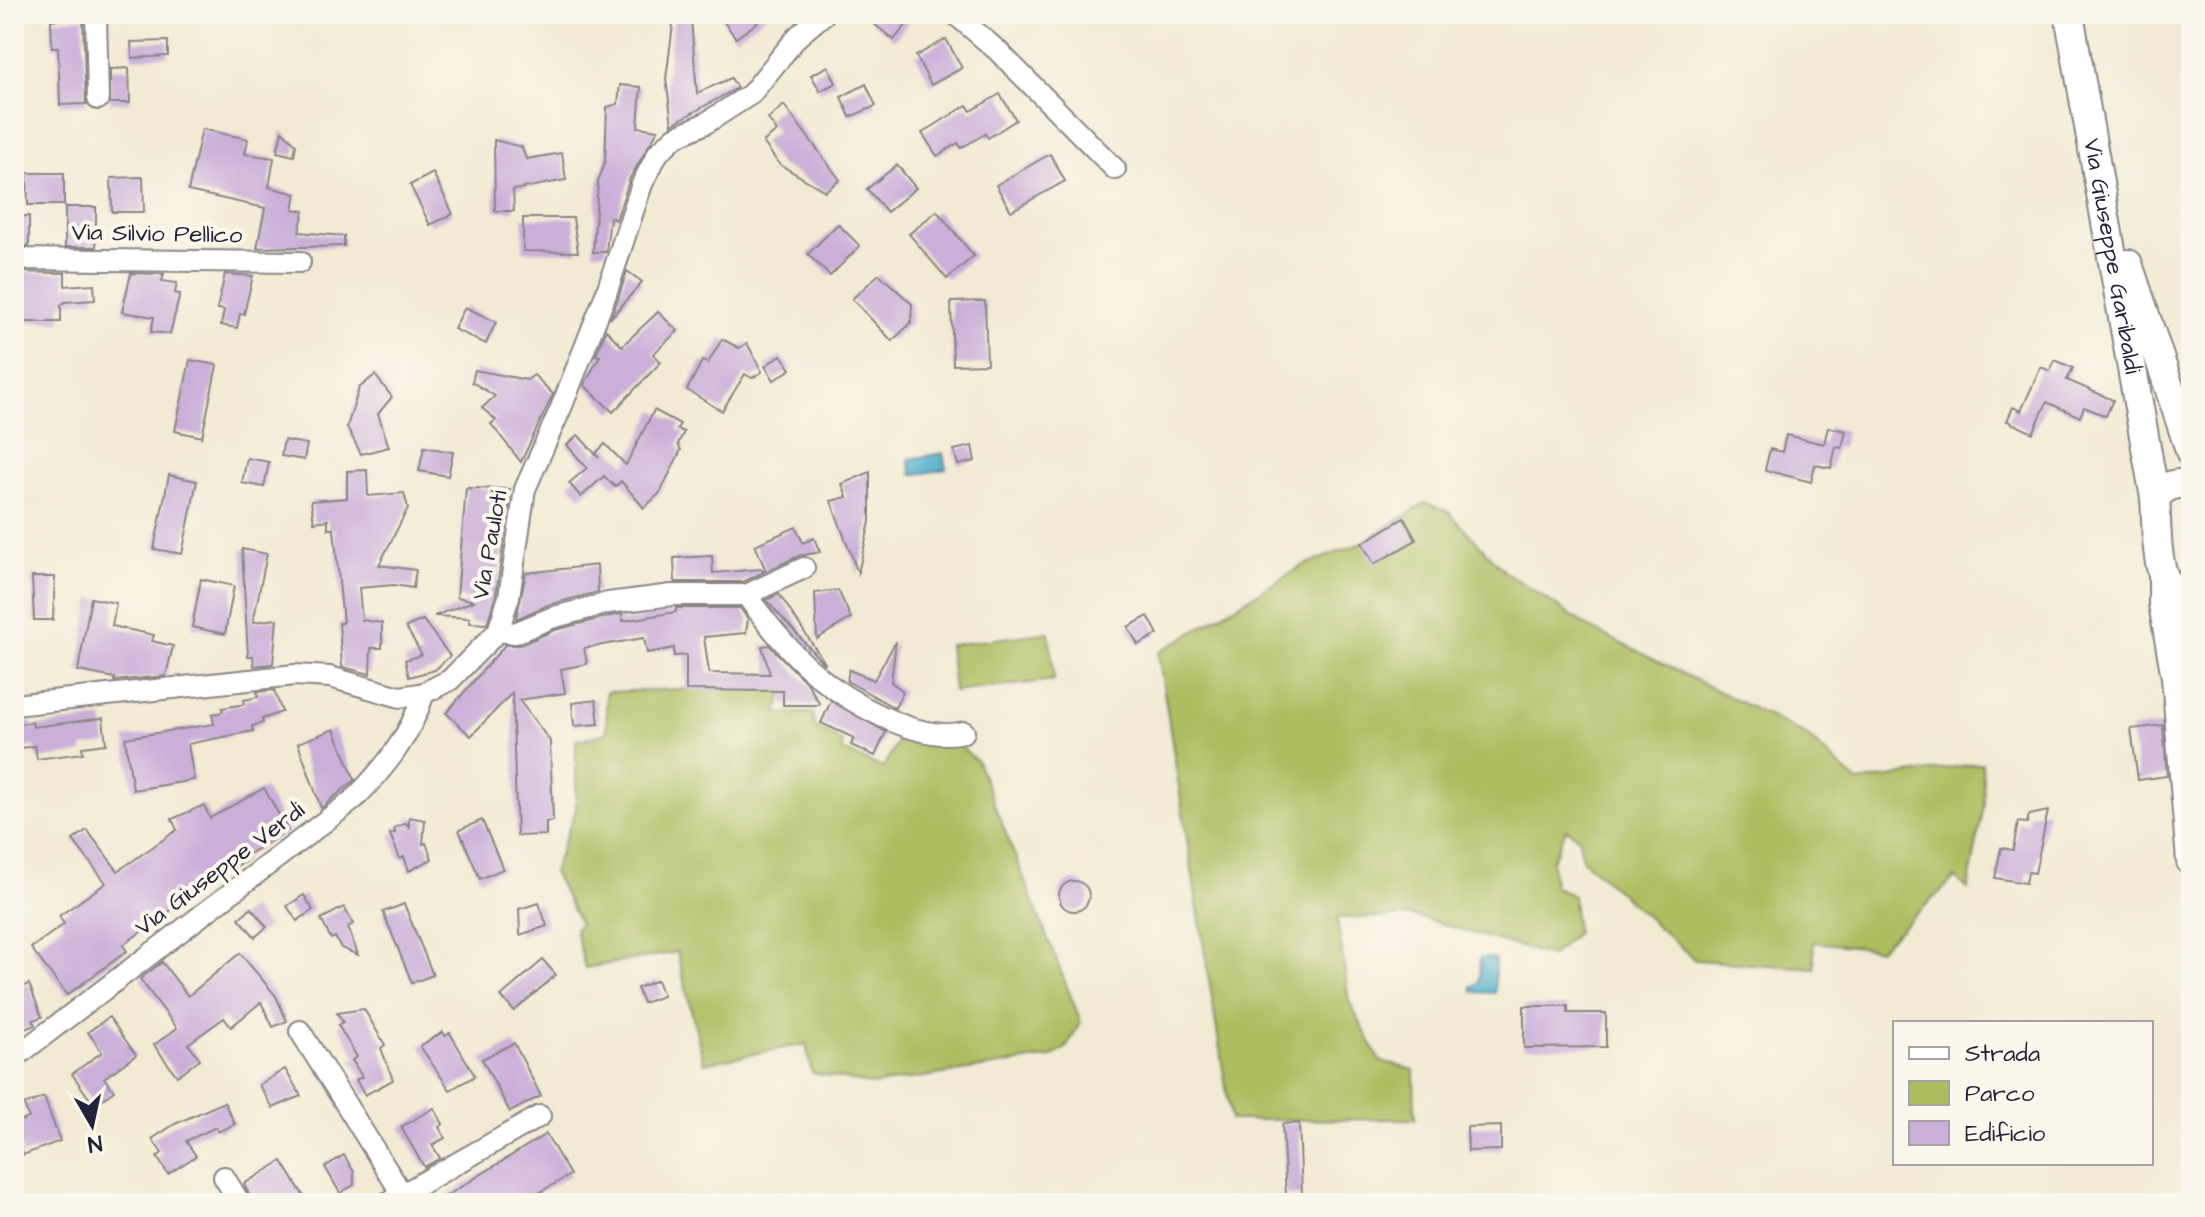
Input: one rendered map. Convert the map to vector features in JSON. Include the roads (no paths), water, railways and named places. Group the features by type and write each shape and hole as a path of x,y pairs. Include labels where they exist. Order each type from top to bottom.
{"main road":[{"name":"Via Giuseppe Garibaldi","path":"2069,14 2155,498 2163,604 2179,710"},
{"name":"Via Giuseppe Garibaldi","path":"2084,14 2132,282 2191,453"},
{"path":"2155,498 2175,484 2191,485"},
{"path":"2163,574 2172,592 2191,601"},
{"path":"2191,610 2182,628 2179,710 2191,861"}],"street":[{"path":"96,14 98,99"},
{"name":"Via Pauloti","path":"424,693 450,680 498,631 511,585 525,489 606,294 647,173 658,153 675,137 706,123 751,94 798,36 824,14"},
{"path":"955,14 998,51 1115,169"},
{"name":"Via Silvio Pellico","path":"14,259 300,262"},
{"path":"498,631 515,633 551,618 608,603 672,595 746,595 804,568"},
{"path":"746,595 807,667 831,688 893,720 931,735 964,732"},
{"path":"14,705 295,675 330,677 400,697 424,693"},
{"name":"Via Giuseppe Verdi","path":"14,1058 353,800 385,769 415,720 424,693"},
{"path":"300,1031 394,1199 540,1116"},
{"path":"224,1177 240,1203"}],"water":[{"path":"943,453 946,469 912,475 909,459"},
{"path":"1480,958 1495,958 1495,993 1473,992 1471,987 1479,982"}]}
